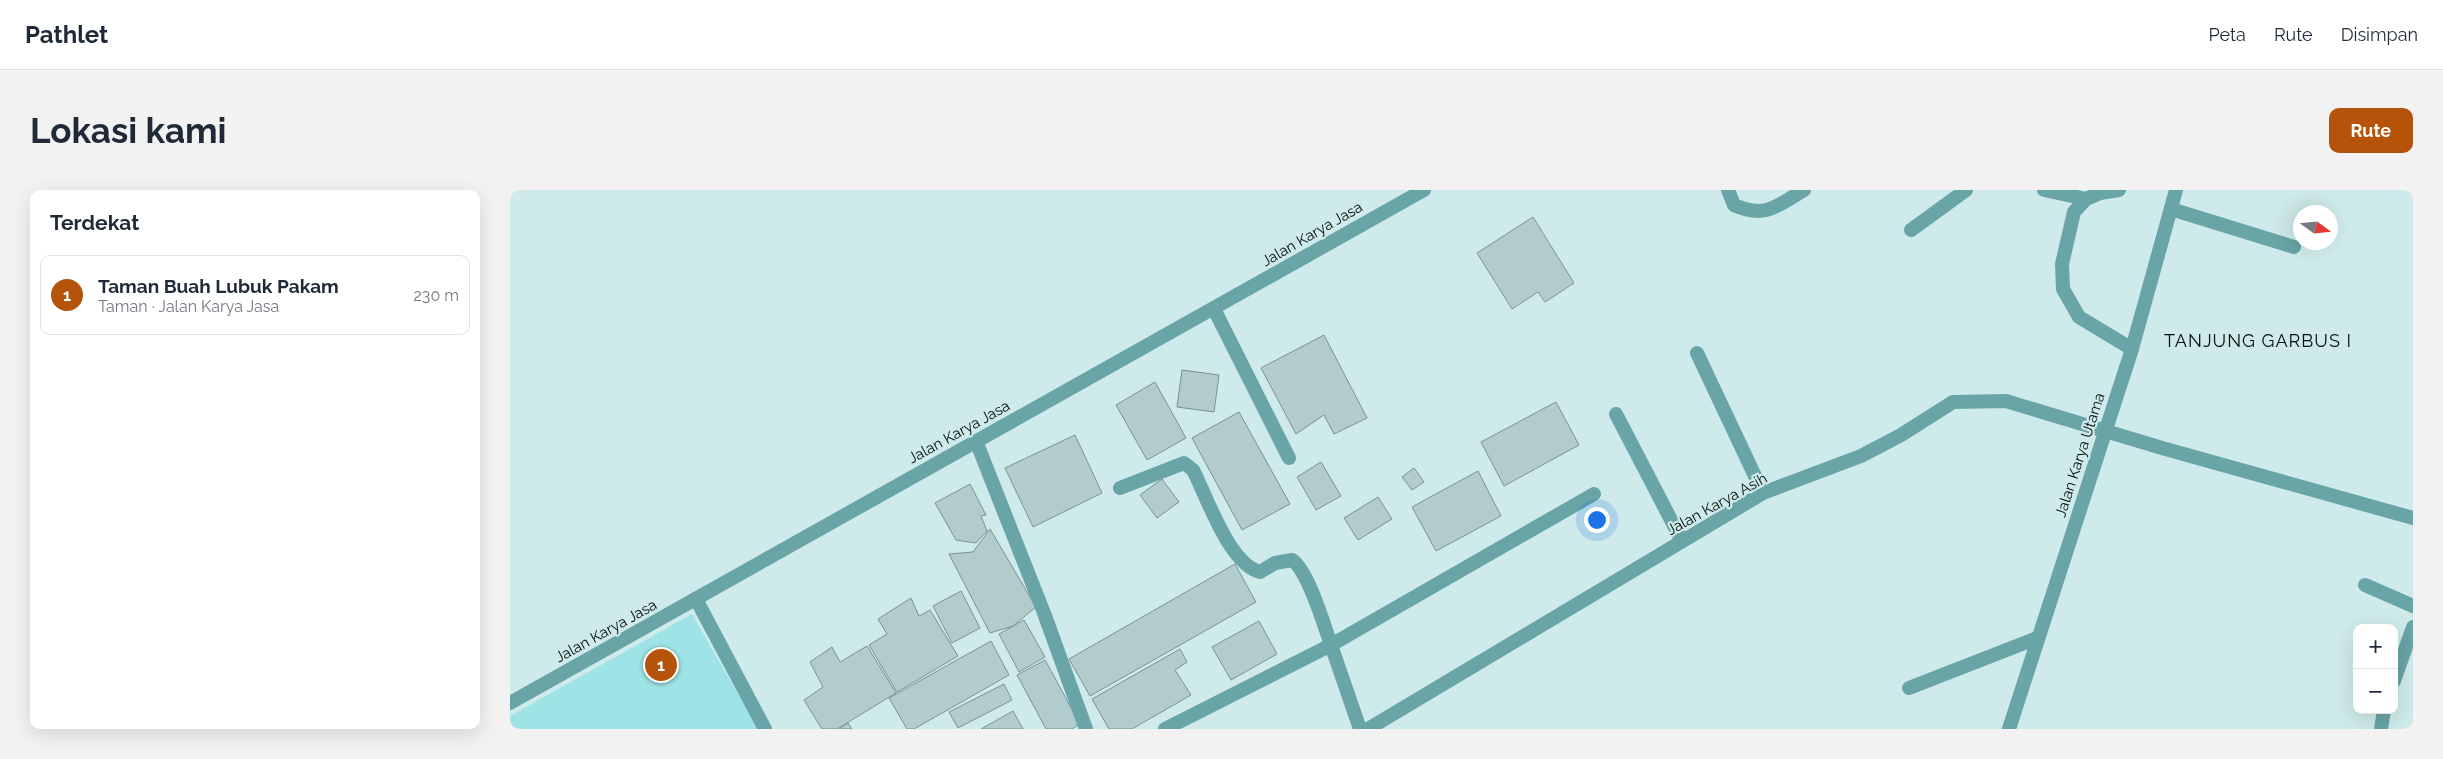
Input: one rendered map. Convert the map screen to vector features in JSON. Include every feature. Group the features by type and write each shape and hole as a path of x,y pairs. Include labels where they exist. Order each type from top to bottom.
{"street":[{"name":"Jalan Karya Jasa","path":"510,703 1424,190"},
{"path":"1728,190 1734,204 1748,211 1768,211 1804,190"},
{"path":"1911,230 1966,190"},
{"path":"2044,190 2086,199"},
{"path":"2119,190 2100,193 2086,199 2074,212 2062,264 2063,289 2079,317 2132,349"},
{"name":"Jalan Karya Utama","path":"2009,729 2132,349 2176,190"},
{"path":"2172,209 2293,247"},
{"path":"1214,309 1289,458"},
{"path":"1697,353 1764,494"},
{"name":"Jalan Karya Asih","path":"1368,729 1764,494 1861,456 1901,435 1953,402 2006,401 2413,518"},
{"path":"1616,414 1682,541"},
{"path":"976,441 1044,613 1086,729"},
{"path":"1120,488 1184,463 1194,470 1231,547 1250,569 1260,572 1276,564 1292,560 1298,564 1312,594 1360,729"},
{"path":"1165,729 1331,645 1594,494"},
{"path":"2366,585 2413,606"},
{"path":"696,599 765,729"},
{"path":"2398,670 2413,627"},
{"path":"1909,688 2037,638"},
{"path":"2381,729 2383,714"}],"shaded area":[{"path":"692,614 758,729 510,729 510,716"}],"building":[{"path":"1533,217 1574,283 1545,302 1538,292 1512,309 1477,253"},
{"path":"1324,335 1367,418 1334,434 1324,415 1296,434 1261,368"},
{"path":"1182,370 1219,375 1214,412 1177,407"},
{"path":"1155,382 1186,438 1147,460 1116,405"},
{"path":"1556,402 1579,445 1504,486 1481,442"},
{"path":"1239,412 1290,504 1242,530 1192,438"},
{"path":"1075,435 1102,493 1033,527 1005,468"},
{"path":"1321,462 1341,496 1316,510 1297,477"},
{"path":"1414,468 1424,482 1412,490 1402,477"},
{"path":"1478,471 1501,516 1436,551 1412,507"},
{"path":"1162,479 1179,502 1157,518 1140,495"},
{"path":"970,484 986,515 981,516 987,531 976,543 956,540 935,503"},
{"path":"1378,497 1392,519 1358,540 1344,518"},
{"path":"990,529 1036,607 1013,626 990,633 949,554 973,552"},
{"path":"1235,564 1256,602 1090,696 1069,659"},
{"path":"961,591 980,628 952,643 933,606"},
{"path":"911,598 919,616 930,610 958,656 897,692 869,645 887,634 878,619"},
{"path":"1024,620 1045,657 1019,672 999,634"},
{"path":"1259,621 1277,654 1231,680 1212,647"},
{"path":"991,641 1009,675 914,729 907,729 889,698"},
{"path":"867,646 896,693 837,729 822,729 804,700 823,687 810,662 832,647 840,662"},
{"path":"1180,649 1187,662 1175,670 1191,695 1132,729 1109,729 1092,699"},
{"path":"1045,660 1080,724 1072,729 1046,729 1017,675"},
{"path":"1004,684 1012,700 958,728 949,712"},
{"path":"1013,711 1023,729 981,729"},
{"path":"848,723 852,729 839,729"}],"place":[{"name":"Taman Buah Lubuk Pakam","path":"661,665"}],"district":[{"name":"TANJUNG GARBUS I","path":"2258,340"}]}
